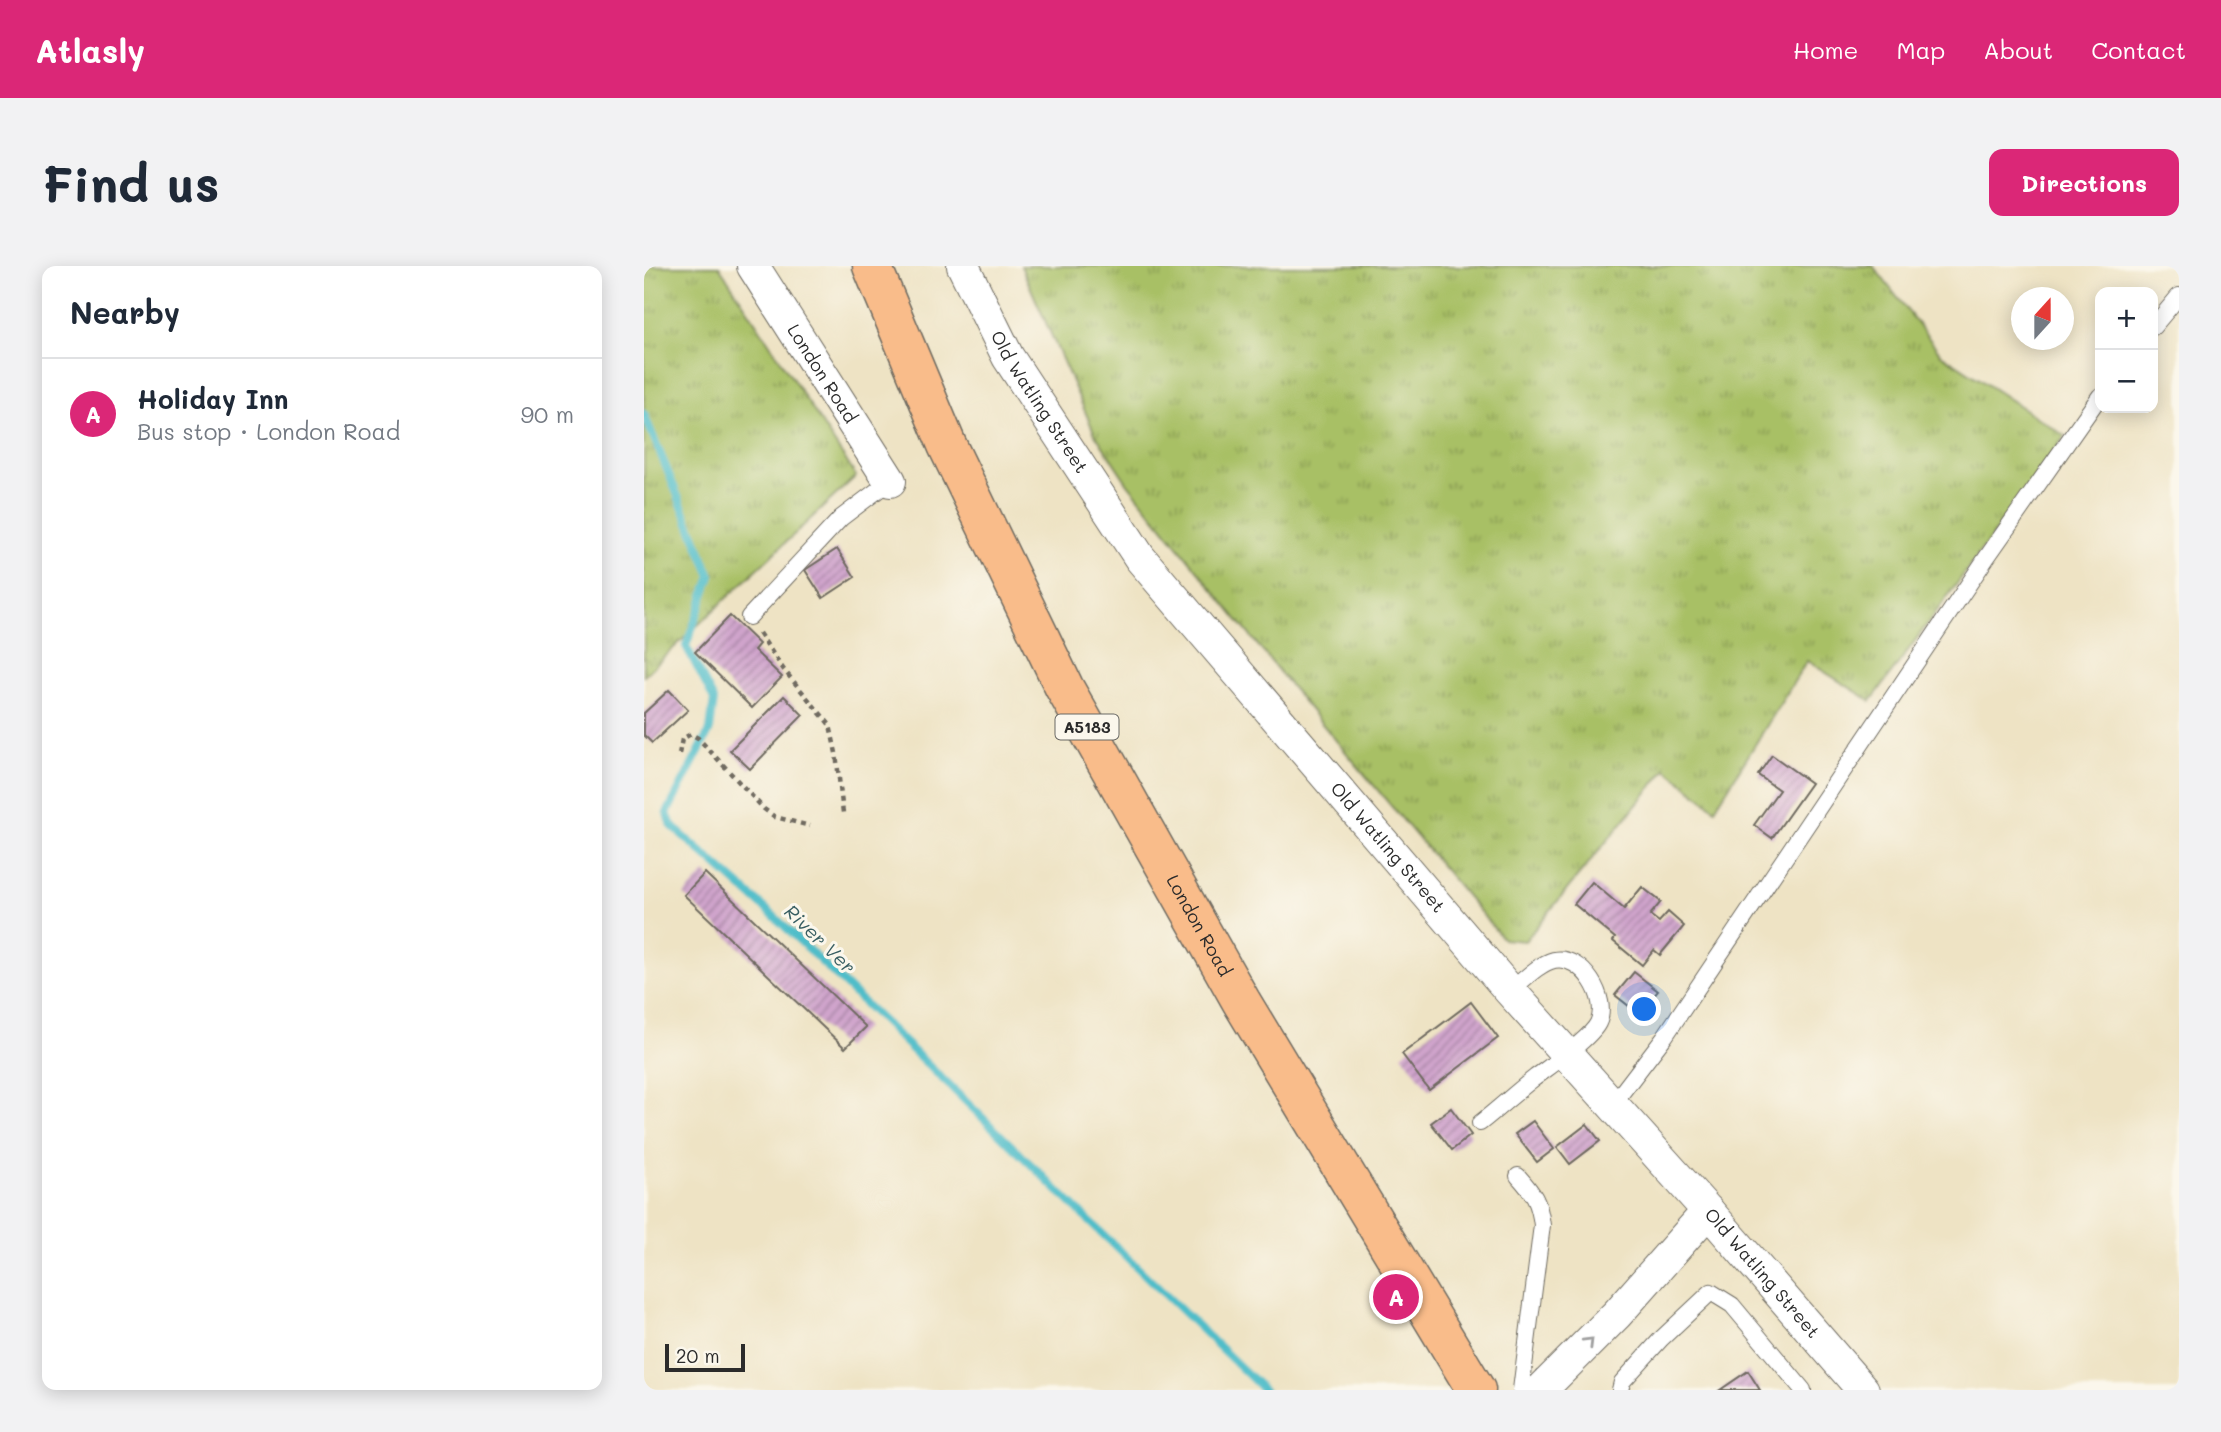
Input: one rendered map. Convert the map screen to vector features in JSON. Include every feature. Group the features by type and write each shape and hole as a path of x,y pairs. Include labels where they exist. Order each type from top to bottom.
{"main road":[{"name":"London Road","path":"873,266 947,445 1064,687 1241,1001 1476,1390"}],"street":[{"name":"London Road","path":"753,266 890,481"},
{"name":"Old Watling Street","path":"963,266 1008,356 1140,558 1510,991 1708,1211 1863,1390"},
{"path":"1541,1390 1617,1314 1708,1211"}],"lane":[{"path":"2158,321 2179,296"},
{"path":"1613,1104 1665,1036 1987,557 2095,403"},
{"path":"749,617 841,518 890,481"},
{"path":"1480,1124 1566,1055 1597,1026 1602,1012 1599,992 1592,982 1573,964 1563,960 1554,960 1542,966 1510,991"},
{"path":"1518,1177 1535,1196 1542,1225 1521,1390"},
{"path":"1620,1390 1622,1382 1661,1339 1711,1292 1732,1305 1803,1390"}],"path":[{"path":"749,617 784,670 830,725 843,813"},
{"path":"679,754 682,739 691,734 698,737 764,809 775,817 810,827"}],"green space":[{"path":"644,266 719,266 856,476 644,676"},
{"path":"1021,266 1873,266 1941,354 2065,436 1871,701 1807,661 1715,809 1666,769 1525,941 1503,939 1302,700 1128,484 1095,434"}],"building":[{"path":"837,549 855,577 823,598 805,570"},
{"path":"730,616 759,644 754,650 782,677 752,708 695,652"},
{"path":"669,690 688,710 652,743 644,735 644,713"},
{"path":"784,696 803,715 750,769 730,750"},
{"path":"1772,755 1811,783 1772,838 1754,825 1779,790 1758,775"},
{"path":"705,873 866,1027 845,1048 684,895"},
{"path":"1592,882 1624,909 1642,887 1661,902 1650,915 1659,922 1668,912 1684,926 1660,955 1654,950 1642,965 1574,904"},
{"path":"1634,972 1658,991 1639,1014 1615,995"},
{"path":"1471,1002 1498,1038 1429,1090 1402,1054"},
{"path":"1451,1108 1471,1135 1452,1150 1431,1123"},
{"path":"1533,1121 1554,1149 1537,1162 1515,1134"},
{"path":"1587,1124 1600,1141 1570,1164 1557,1147"},
{"path":"1748,1371 1760,1390 1720,1390"}],"waterway":[{"name":"River Ver","path":"644,414 711,576 686,646 714,700 710,730 667,813 672,826 774,916 1264,1390"}],"place":[{"name":"Holiday Inn","path":"1396,1297"}]}
